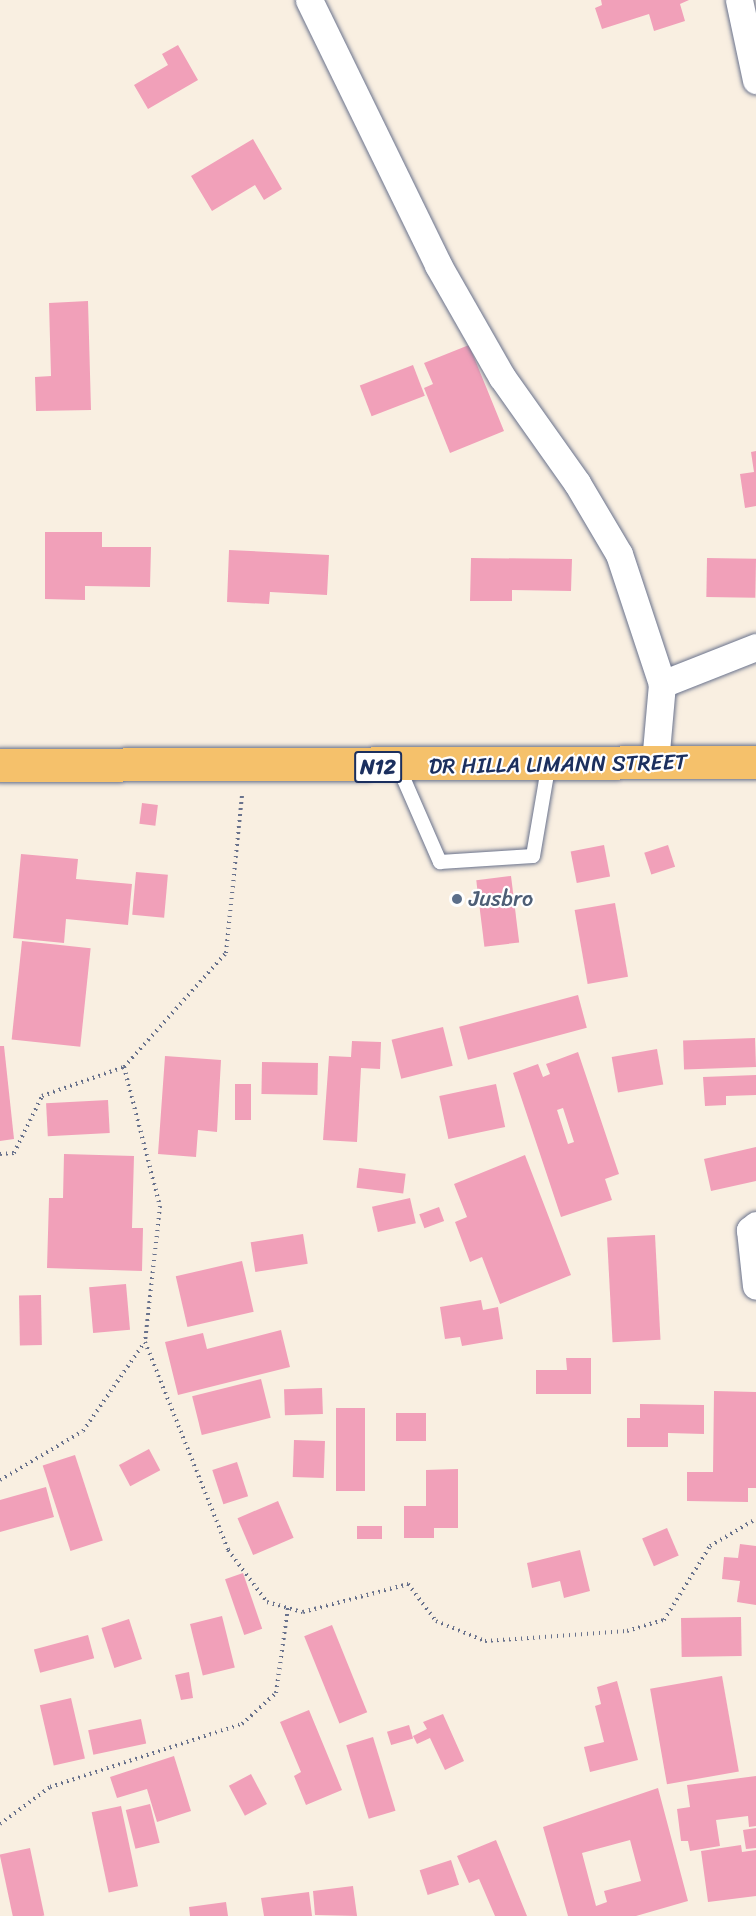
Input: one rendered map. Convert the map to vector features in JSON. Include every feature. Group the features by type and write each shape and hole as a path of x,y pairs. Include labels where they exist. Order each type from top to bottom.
{"highway":[{"name":"DR HILLA LIMANN STREET","path":"0,765 244,767 398,766 550,760 756,762"}],"street":[{"path":"309,0 438,264 502,377 577,483 619,554 662,684 655,762"},
{"path":"739,0 756,80"},
{"path":"662,684 756,647"},
{"path":"756,1225 750,1230 756,1286"}],"lane":[{"path":"398,766 440,862 533,856 550,760"}],"path":[{"path":"0,1154 14,1153 42,1096 124,1067 226,953 244,767"},
{"path":"124,1067 160,1206 145,1342 228,1550 267,1602 303,1612 408,1584 435,1621 484,1641 627,1631 664,1620 710,1546 756,1519"},
{"path":"0,1480 83,1431 145,1342"},
{"path":"0,1824 50,1787 242,1724 276,1693 288,1608"}],"building":[{"path":"601,0 689,0 680,4 685,21 654,31 649,14 602,29 595,8 602,5"},
{"path":"178,45 198,80 148,109 134,85 168,65 162,54"},
{"path":"253,139 282,189 264,200 255,185 212,211 191,176"},
{"path":"88,301 91,410 36,411 35,377 51,376 49,303"},
{"path":"469,345 504,431 450,453 424,388 433,384 424,363"},
{"path":"413,365 425,396 372,416 360,385"},
{"path":"756,451 756,506 745,508 740,474 754,472 751,452"},
{"path":"45,532 102,532 102,547 151,547 150,587 85,586 85,600 45,599"},
{"path":"229,550 329,555 327,595 270,592 269,604 227,602"},
{"path":"471,558 572,559 571,591 512,590 512,601 470,601"},
{"path":"707,558 756,559 755,598 706,597"},
{"path":"142,803 158,805 155,826 139,824"},
{"path":"604,845 610,876 577,883 571,851"},
{"path":"668,845 675,867 651,875 644,853"},
{"path":"21,854 78,859 76,879 132,884 128,925 66,919 64,943 13,938"},
{"path":"136,872 168,875 164,918 132,915"},
{"path":"511,876 519,943 484,947 476,880"},
{"path":"615,903 628,977 588,984 575,910"},
{"path":"22,941 91,948 80,1047 12,1039"},
{"path":"578,995 587,1028 468,1060 459,1027"},
{"path":"443,1027 453,1066 401,1079 392,1040"},
{"path":"755,1038 756,1067 684,1069 683,1041"},
{"path":"352,1041 381,1042 380,1069 361,1068 357,1142 323,1140 329,1056 351,1057"},
{"path":"0,1046 4,1046 14,1139 0,1141"},
{"path":"657,1049 663,1084 618,1092 612,1057"},
{"path":"578,1052 619,1174 605,1179 612,1200 561,1217 513,1073 538,1064 543,1077 550,1074 546,1064","holes":["563,1108 574,1142 568,1144 557,1110"]},
{"path":"165,1056 221,1060 217,1132 198,1130 196,1157 158,1154"},
{"path":"262,1062 318,1063 317,1095 261,1094"},
{"path":"756,1075 756,1095 726,1096 726,1105 705,1106 703,1077"},
{"path":"235,1084 251,1084 251,1120 235,1120"},
{"path":"496,1084 505,1127 448,1139 439,1096"},
{"path":"108,1100 110,1133 48,1136 46,1103"},
{"path":"756,1147 756,1181 711,1191 704,1159"},
{"path":"64,1154 134,1156 132,1228 143,1228 142,1271 47,1268 49,1198 63,1198"},
{"path":"525,1155 571,1275 500,1304 482,1257 470,1262 455,1222 467,1217 454,1184"},
{"path":"359,1168 406,1174 403,1194 357,1188"},
{"path":"410,1198 416,1223 378,1232 372,1207"},
{"path":"439,1207 444,1221 424,1228 419,1214"},
{"path":"303,1234 308,1264 255,1272 251,1242"},
{"path":"655,1235 660,1340 613,1342 607,1238"},
{"path":"242,1261 254,1312 187,1327 176,1276"},
{"path":"126,1284 130,1330 93,1333 89,1287"},
{"path":"19,1295 41,1295 42,1345 20,1345"},
{"path":"481,1300 483,1310 498,1307 503,1339 462,1346 460,1337 445,1339 440,1307"},
{"path":"281,1330 290,1367 178,1395 165,1342 203,1333 207,1349"},
{"path":"566,1358 591,1358 591,1394 536,1394 536,1370 567,1370"},
{"path":"261,1379 271,1418 202,1435 192,1396"},
{"path":"322,1388 323,1414 285,1415 284,1389"},
{"path":"714,1391 756,1392 756,1488 748,1488 748,1502 687,1501 687,1472 713,1472"},
{"path":"640,1404 704,1405 704,1434 668,1433 668,1447 627,1447 627,1418 640,1418"},
{"path":"336,1408 365,1408 365,1491 336,1491"},
{"path":"396,1413 426,1413 426,1441 396,1441"},
{"path":"294,1440 325,1441 324,1478 293,1477"},
{"path":"149,1449 160,1470 130,1486 119,1465"},
{"path":"75,1455 103,1541 70,1551 43,1466"},
{"path":"237,1462 248,1496 223,1504 212,1470"},
{"path":"458,1469 458,1528 434,1528 434,1538 404,1538 404,1506 426,1506 426,1470"},
{"path":"46,1487 54,1517 0,1532 0,1500"},
{"path":"278,1501 294,1538 253,1555 237,1518"},
{"path":"357,1526 382,1526 382,1539 357,1539"},
{"path":"667,1528 679,1556 654,1566 642,1539"},
{"path":"740,1544 756,1546 756,1605 737,1602 740,1581 722,1579 724,1557 738,1558"},
{"path":"580,1550 590,1591 564,1598 560,1581 532,1588 527,1563"},
{"path":"243,1573 262,1629 244,1635 225,1579"},
{"path":"222,1616 235,1667 203,1675 190,1624"},
{"path":"741,1617 742,1656 682,1657 681,1618"},
{"path":"129,1619 142,1659 114,1668 101,1628"},
{"path":"332,1625 367,1712 339,1723 304,1636"},
{"path":"88,1635 94,1658 40,1673 34,1649"},
{"path":"189,1672 193,1698 181,1700 175,1675"},
{"path":"722,1676 739,1772 667,1784 650,1689"},
{"path":"617,1681 638,1760 590,1772 584,1747 604,1742 595,1706 601,1704 597,1687"},
{"path":"71,1698 85,1758 54,1766 40,1705"},
{"path":"309,1710 342,1790 306,1805 294,1776 301,1772 280,1722"},
{"path":"443,1714 464,1761 445,1770 430,1738 417,1744 413,1736 427,1729 423,1722"},
{"path":"141,1719 146,1743 93,1755 88,1730"},
{"path":"409,1725 413,1738 391,1745 387,1732"},
{"path":"373,1737 396,1811 369,1819 346,1745"},
{"path":"174,1756 191,1811 157,1822 147,1789 117,1798 110,1777"},
{"path":"251,1774 267,1804 245,1816 229,1786"},
{"path":"756,1776 756,1826 749,1827 748,1816 716,1820 720,1846 690,1851 688,1841 681,1841 677,1809 690,1807 687,1785"},
{"path":"658,1788 688,1901 636,1916 568,1916 543,1827","holes":["630,1840 641,1881 604,1891 607,1902 596,1906 582,1853"]},
{"path":"150,1804 160,1843 135,1849 126,1810"},
{"path":"121,1806 138,1886 109,1892 92,1812"},
{"path":"756,1828 756,1848 746,1849 743,1830"},
{"path":"496,1840 527,1916 495,1916 479,1879 469,1883 457,1856"},
{"path":"741,1845 742,1852 756,1850 756,1896 708,1902 701,1851"},
{"path":"30,1848 44,1915 13,1916 0,1854"},
{"path":"451,1860 459,1885 428,1895 420,1870"},
{"path":"353,1886 357,1916 315,1915 313,1891"},
{"path":"309,1892 312,1916 264,1916 261,1898"},
{"path":"226,1902 228,1916 190,1916 189,1907"}],"place":[{"name":"Jusbro","path":"457,899"}]}
